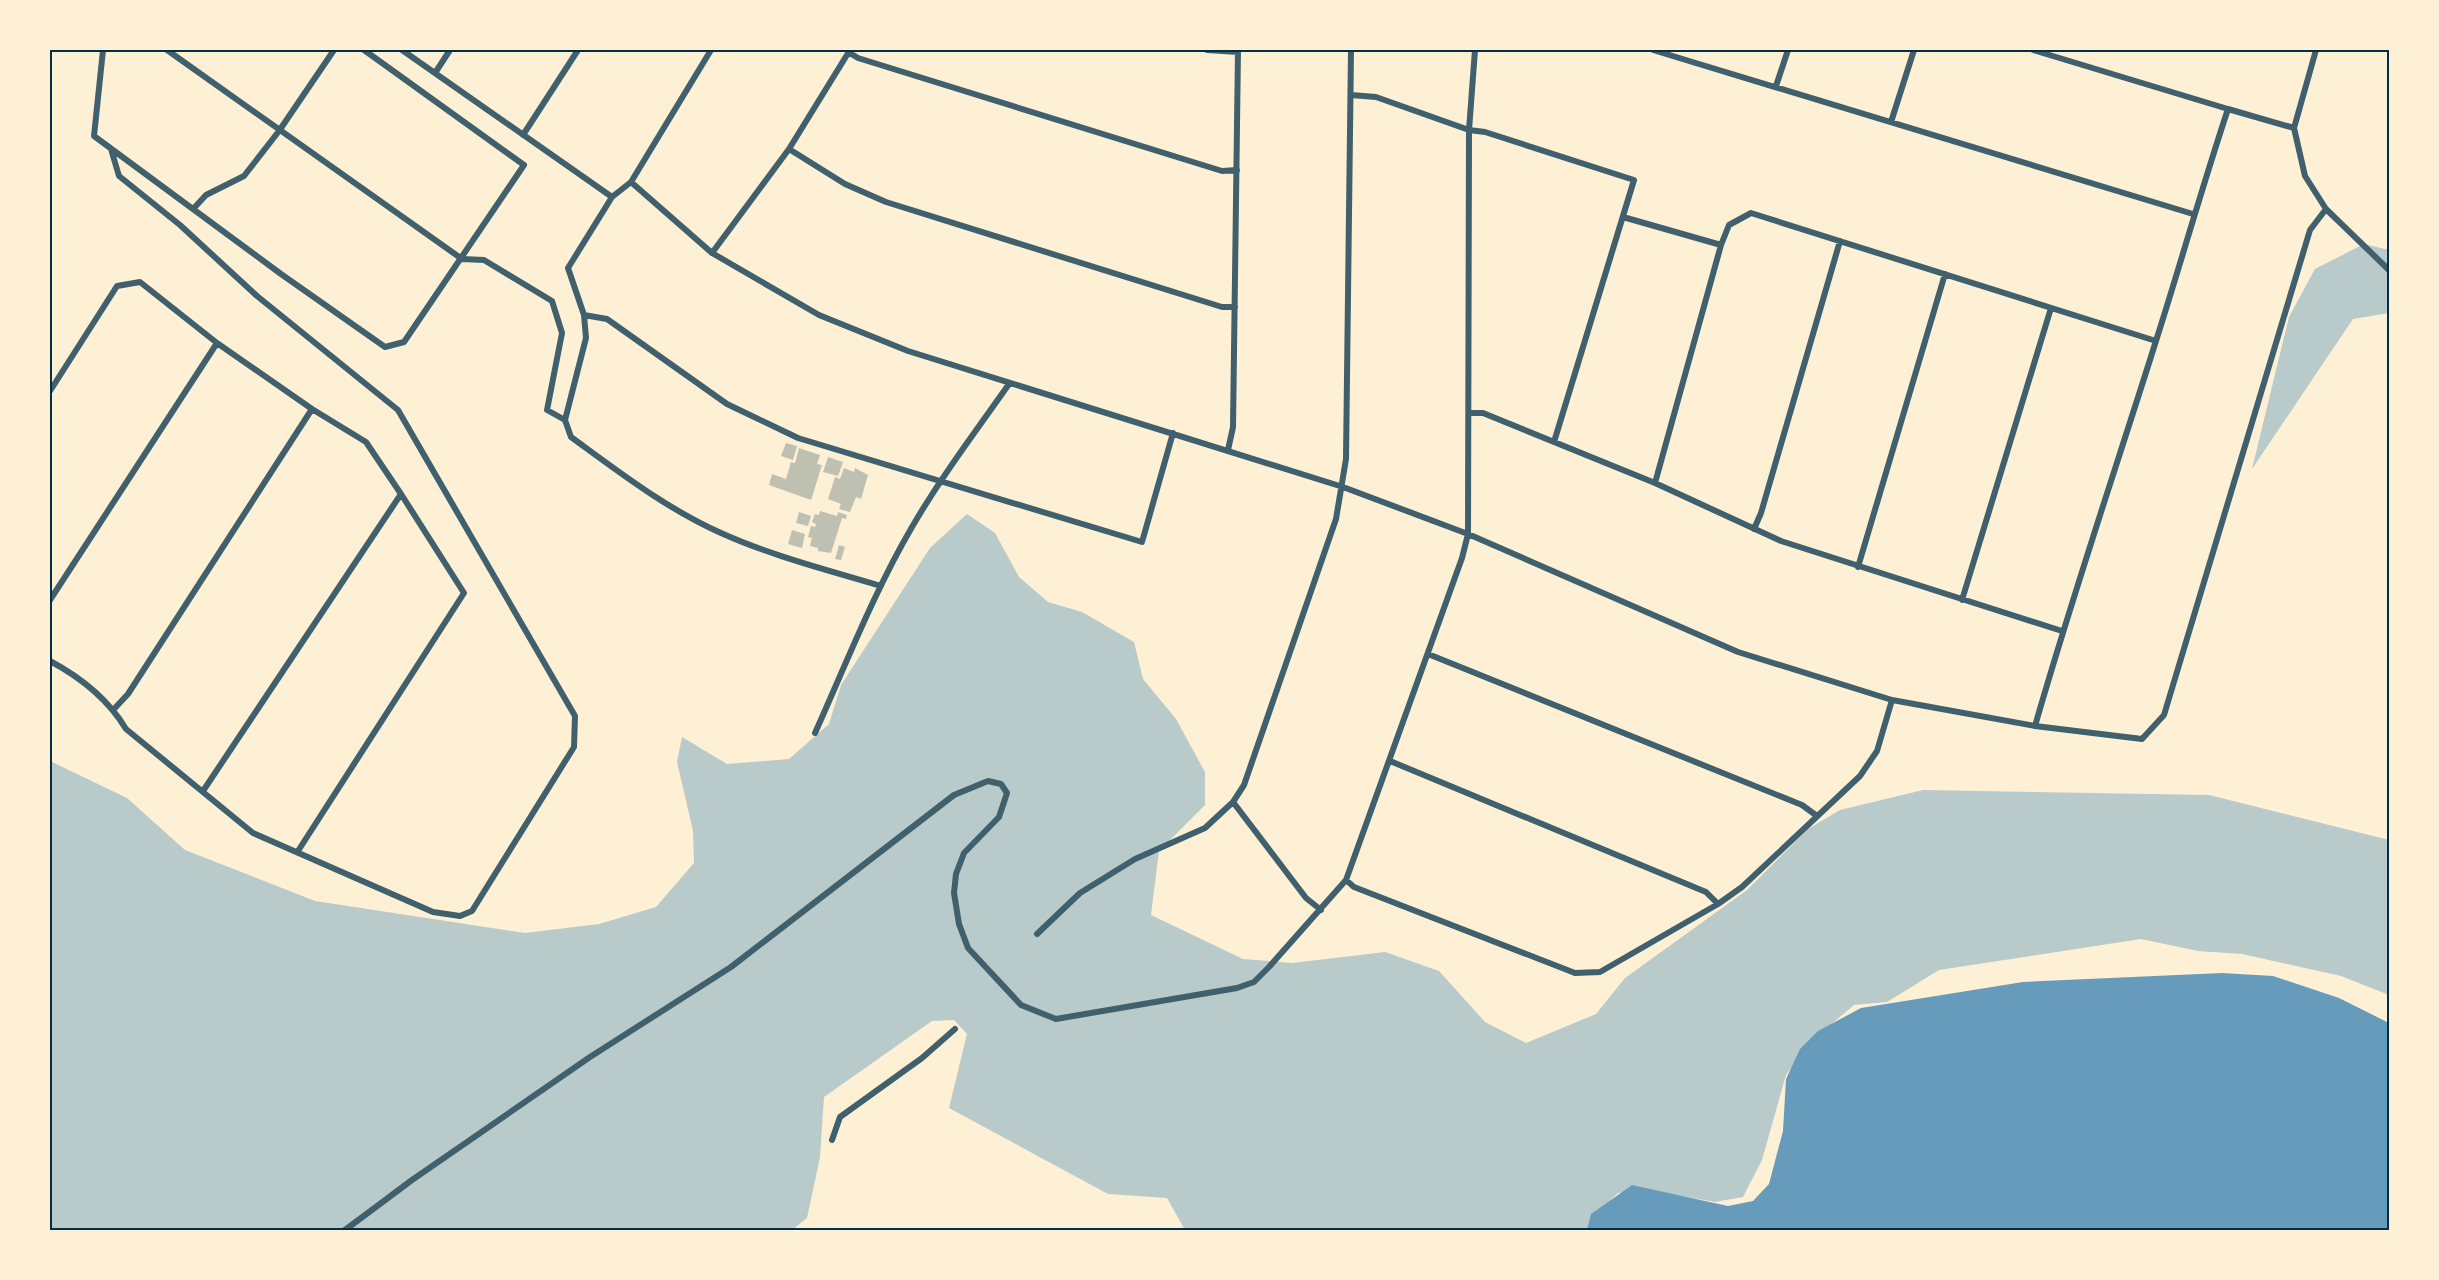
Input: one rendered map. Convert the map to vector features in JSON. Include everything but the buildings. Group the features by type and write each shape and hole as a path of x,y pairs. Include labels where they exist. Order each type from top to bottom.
{"street":[{"path":"103,50 94,136 281,274 385,347 404,342 524,165 364,50"},
{"path":"167,50 462,259 484,260 552,301 562,333 547,410 565,420"},
{"path":"194,208 206,195 244,176 279,131 334,50"},
{"path":"402,50 612,197"},
{"path":"435,73 450,50"},
{"path":"522,135 578,50"},
{"path":"711,50 631,182 612,197 568,268 584,315 586,338 565,420 571,437 590,451 663,501 719,532 750,545 881,586"},
{"path":"1207,50 1238,51 1233,428 1228,450"},
{"path":"1037,934 1080,893 1135,859 1205,828 1233,802 1244,784 1336,519 1343,487 1346,459 1351,50"},
{"path":"345,1230 412,1180 590,1057 730,967 954,795 988,781 1001,784 1007,793 1005,803 999,817 964,853 956,874 954,893 959,924 968,948 1021,1005 1056,1019 1237,988 1254,982 1346,880 1428,654 1468,534 1468,130 1475,50"},
{"path":"1653,50 2193,214"},
{"path":"1776,86 1788,50"},
{"path":"1891,122 1914,50"},
{"path":"2033,50 2294,128"},
{"path":"2316,50 2294,128 2305,176 2326,209 2390,271"},
{"path":"712,253 789,149 849,51 858,58 1222,171 1237,170"},
{"path":"1351,95 1376,97 1468,130 1485,132 1635,180 1554,442"},
{"path":"2035,726 2062,631 2228,109"},
{"path":"50,661 69,671 114,709 126,729 252,832 433,912 460,916 472,911 574,747 575,716 398,410 257,296 180,225 119,176 111,149"},
{"path":"789,149 845,184 886,202 1222,307 1235,307"},
{"path":"631,182 712,253 819,315 908,351 1343,487 1468,534 1738,652 1892,700 2035,726 2142,739 2164,715 2310,230 2326,209"},
{"path":"1655,483 1721,245 1729,225 1751,213 2156,341"},
{"path":"1623,217 1721,245"},
{"path":"1754,529 1761,513 1840,241"},
{"path":"1858,567 1945,274"},
{"path":"50,391 117,286 140,282 217,342 312,409 366,442 464,592 298,851"},
{"path":"1962,600 2051,308"},
{"path":"584,315 607,319 727,404 798,438 1142,542 1173,433"},
{"path":"50,600 217,342"},
{"path":"815,733 881,586 940,481 1009,384"},
{"path":"114,709 128,694 312,409"},
{"path":"1469,413 1483,413 1655,483 1781,541 2062,631"},
{"path":"203,791 401,494"},
{"path":"1428,654 1802,805 1817,816"},
{"path":"1346,880 1365,891 1575,973 1600,972 1718,904 1742,887 1860,776 1877,751 1892,700"},
{"path":"1390,761 1706,892 1718,904"},
{"path":"1233,802 1306,898 1321,910"},
{"path":"832,1140 840,1117 922,1058 955,1029"}],"shaded area":[{"path":"2364,244 2389,250 2389,313 2353,319 2252,469 2289,317 2315,269"},
{"path":"967,514 995,533 1019,577 1048,602 1082,612 1134,642 1143,679 1176,719 1205,772 1205,805 1159,851 1151,915 1243,959 1292,963 1385,952 1439,971 1485,1022 1526,1043 1596,1014 1625,978 1747,890 1808,829 1840,810 1923,790 2209,795 2389,840 2389,995 2341,976 2242,954 2198,951 2141,939 1939,970 1887,1002 1854,1005 1808,1044 1786,1075 1762,1160 1743,1197 1715,1202 1650,1190 1618,1193 1592,1217 1588,1230 1185,1230 1167,1198 1108,1194 949,1108 967,1034 954,1020 932,1021 824,1097 820,1157 807,1218 792,1230 50,1230 50,761 127,798 185,850 315,901 525,933 599,924 656,907 694,863 693,831 677,762 682,737 727,764 789,759 829,724 841,685 930,548"}],"water":[{"path":"2222,973 2273,976 2339,998 2389,1023 2389,1230 1587,1230 1591,1214 1632,1185 1728,1206 1753,1201 1769,1184 1783,1131 1786,1079 1800,1049 1818,1031 1861,1008 2023,982"}]}
